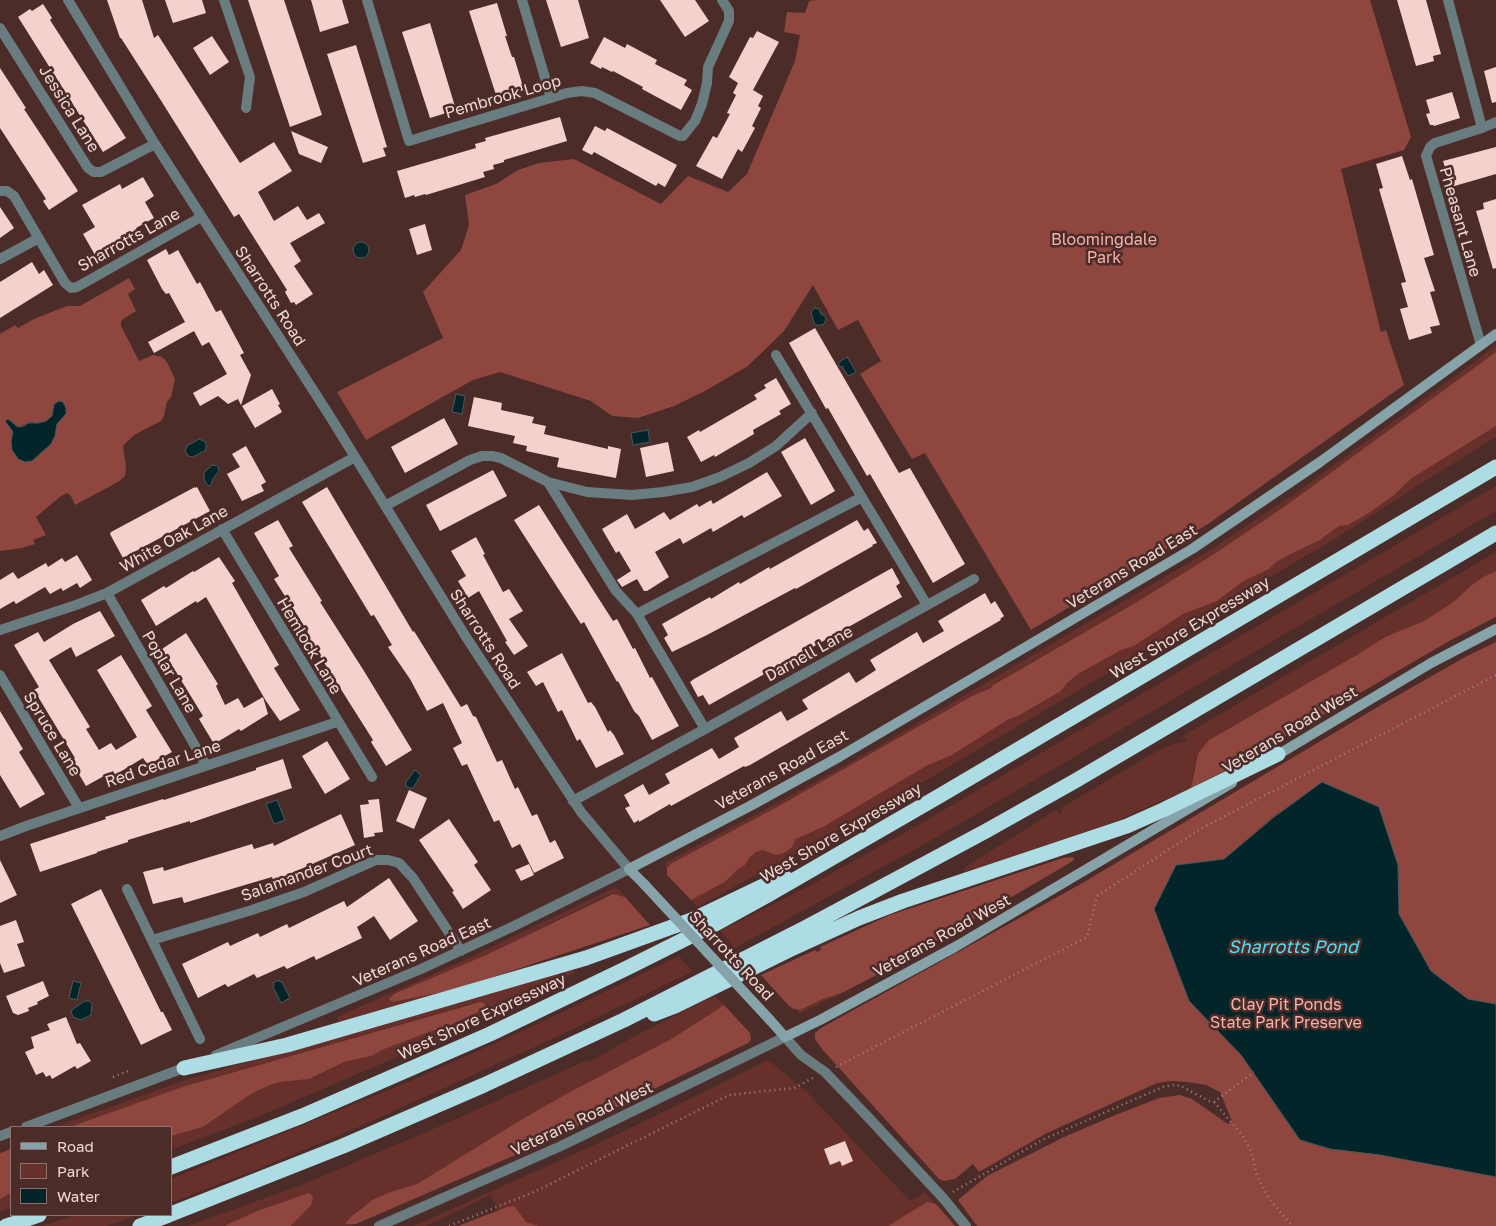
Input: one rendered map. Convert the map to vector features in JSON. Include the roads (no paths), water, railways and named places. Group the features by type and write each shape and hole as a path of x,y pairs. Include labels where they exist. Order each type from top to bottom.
{"highway":[{"name":"West Shore Expressway","path":"172,1167 334,1102 536,1012 719,922 1496,467"},
{"path":"172,1213 392,1126 580,1041 813,924 1076,781 1496,533"},
{"path":"580,1041 675,1006 797,946 882,908 1126,826 1278,754"},
{"path":"184,1068 304,1040 595,955 694,919 851,846"},
{"path":"6,1226 36,1216"},
{"path":"140,1226 165,1216"}],"street":[{"name":"Sharrotts Road","path":"68,0 201,217 356,457 466,637 573,801 629,869 801,1055 825,1072 875,1124 966,1226"},
{"path":"224,0 250,77 246,108"},
{"name":"Pembrook Loop","path":"367,0 409,141 567,93 582,91 595,93 683,136 695,121 702,104 707,84 708,67 729,21 729,10 722,0"},
{"path":"522,0 551,98"},
{"path":"1448,0 1482,128"},
{"name":"Jessica Lane","path":"0,28 88,168 94,172 101,172 155,144"},
{"name":"Pheasant Lane","path":"1480,345 1426,156 1430,147 1435,143 1496,122"},
{"name":"Sharrotts Lane","path":"0,191 7,191 14,196 65,283 70,288 74,288 201,217"},
{"path":"0,259 39,238"},
{"name":"Veterans Road East","path":"29,1126 184,1068 335,1007 561,904 750,806 822,766 1192,549 1292,482 1496,334"},
{"path":"776,355 927,605"},
{"path":"385,506 470,460 482,456 501,458 548,482 587,492 632,495 663,492 692,486 720,477 749,463 776,446 812,414"},
{"name":"White Oak Lane","path":"0,630 107,594 222,529 356,457"},
{"path":"548,482 616,591 637,614 705,729"},
{"path":"637,614 862,498"},
{"name":"Hemlock Lane","path":"222,529 372,778"},
{"name":"Darnell Lane","path":"573,801 974,579"},
{"name":"Poplar Lane","path":"107,594 206,765"},
{"name":"Veterans Road West","path":"379,1226 562,1146 850,1004 962,943 1431,663 1496,629"},
{"name":"Spruce Lane","path":"0,675 79,808"},
{"name":"Red Cedar Lane","path":"0,836 337,722"},
{"name":"Salamander Court","path":"152,940 252,910 304,892 376,860 388,860 399,863 413,878 461,951"},
{"path":"127,890 200,1039"}],"water":[{"path":"361,242 367,244 369,250 367,256 361,258 355,256 353,250 355,244"},
{"path":"815,308 819,309 821,314 825,316 826,320 823,325 816,325 814,323 811,312"},
{"path":"847,357 856,372 848,376 838,363"},
{"path":"456,394 465,396 462,414 452,412"},
{"path":"59,401 63,402 66,414 57,424 55,436 51,444 32,461 25,462 18,459 12,450 13,432 5,421 8,419 18,427 28,423 46,421 52,416 54,404"},
{"path":"648,430 650,442 633,445 631,433"},
{"path":"199,439 206,442 206,450 193,457 188,456 185,451 187,446"},
{"path":"212,465 218,466 219,471 211,485 208,486 204,480 204,473"},
{"path":"415,770 421,775 413,788 409,788 406,786 406,782"},
{"name":"Sharrotts Pond","path":"1322,782 1379,807 1398,865 1399,914 1431,971 1468,999 1496,1004 1496,1177 1380,1155 1330,1149 1300,1140 1241,1055 1189,1001 1154,909 1176,865 1224,859 1273,818"},
{"path":"277,800 285,820 274,824 266,804"},
{"path":"279,980 282,982 290,998 281,1003 273,987 273,983"},
{"path":"73,981 81,983 77,1000 69,998"},
{"path":"85,1001 90,1001 92,1004 91,1015 81,1020 73,1017 71,1012 74,1008"}],"park label":[{"name":"Bloomingdale Park","path":"1104,249"},
{"name":"Clay Pit Ponds State Park Preserve","path":"1286,1014"}]}
